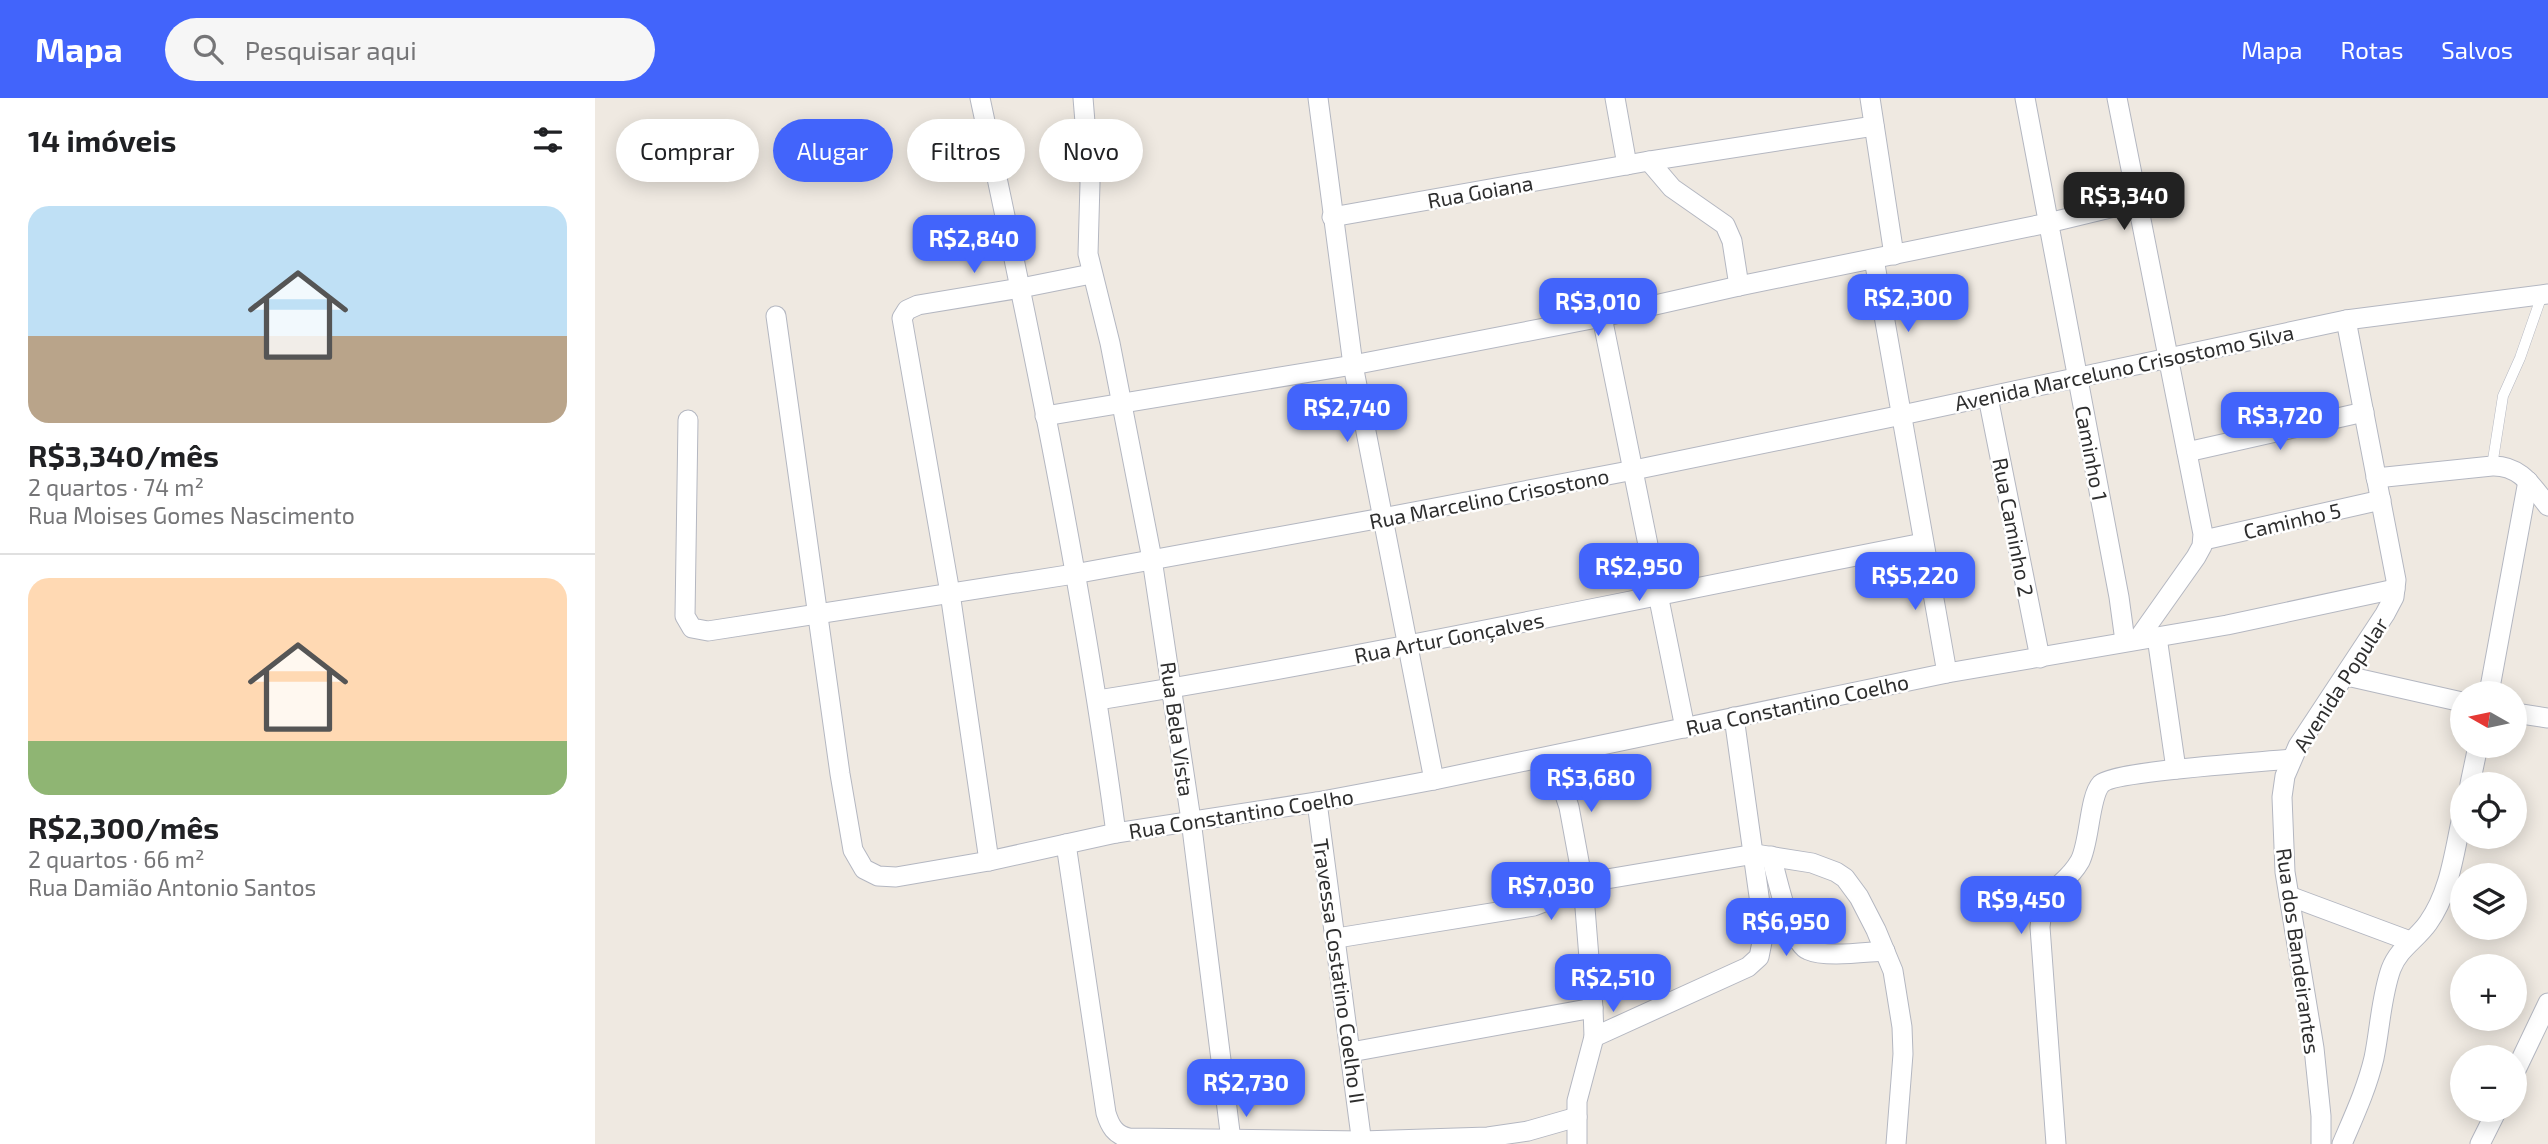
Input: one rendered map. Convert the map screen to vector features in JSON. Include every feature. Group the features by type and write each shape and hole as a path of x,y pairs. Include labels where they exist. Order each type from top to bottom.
{"street":[{"path":"980,98 1021,288 1098,700 1116,833"},
{"name":"Rua Bela Vista","path":"1083,98 1090,183 1087,238 1091,274 1105,322 1152,559 1191,820 1231,1139"},
{"path":"1318,98 1353,365 1434,780"},
{"path":"1615,98 1627,165"},
{"path":"1870,98 1894,255"},
{"name":"Caminho 1","path":"2025,98 2119,597 2140,639 2176,769"},
{"path":"2117,98 2204,540 2196,557 2140,639"},
{"name":"Rua Goiana","path":"1332,217 1649,161 1874,126"},
{"path":"1649,161 1672,188 1725,225 1732,241 1739,286"},
{"path":"1045,416 1353,365 1602,317 2048,223 2139,201"},
{"path":"1874,259 1947,673"},
{"path":"989,861 950,593 902,324 907,310 918,305 1091,274"},
{"name":"Avenida Marceluno Crisostomo Silva","path":"1902,415 2346,320 2545,295"},
{"path":"776,316 819,615"},
{"path":"1602,317 1685,728"},
{"name":"Avenida Popular","path":"2291,759 2385,614 2395,589 2395,568 2346,320"},
{"name":"Rua Caminho 2","path":"1988,397 2040,657"},
{"path":"2187,452 2364,412"},
{"name":"Rua Marcelino Crisostono","path":"1074,574 1634,470 1902,415"},
{"path":"688,420 685,608 689,625 695,630 708,631 819,615 1074,574"},
{"path":"2376,478 2492,466 2513,468 2528,481 2548,506"},
{"path":"2491,681 2528,481"},
{"name":"Caminho 5","path":"2204,540 2381,500"},
{"name":"Rua Artur Gonçalves","path":"1098,700 1407,647 1658,594 1923,543"},
{"name":"Rua Constantino Coelho","path":"819,615 853,850 858,861 871,874 885,877 989,861 1116,833 1317,802 1434,780 1947,673 2306,610 2395,589"},
{"path":"2347,676 2450,699"},
{"path":"2527,715 2548,718"},
{"path":"1734,717 1763,855 1794,932 1803,947 1815,952 1885,951"},
{"path":"1552,756 1569,807 1584,883 1593,1008 1594,1037 1577,1101 1577,1144"},
{"path":"2056,1144 2041,912 2051,891 2079,862 2101,784 2115,778 2176,769 2291,759"},
{"name":"Rua dos Bandeirantes","path":"2291,759 2282,797 2282,819 2289,896 2314,1048 2321,1144"},
{"name":"Travessa Costatino Coelho II","path":"1317,802 1362,1143"},
{"path":"1066,844 1106,1112 1115,1131 1129,1138 1288,1142 1362,1143 1488,1137 1531,1138 1577,1116"},
{"path":"2342,1144 2365,1090 2392,967 2400,952 2428,924 2442,898 2455,849"},
{"path":"1594,1037 1755,963 1762,951 1764,932 1763,855"},
{"path":"1337,938 1534,906 1584,883 1763,855 1824,866 1845,878 1859,897 1892,971 1902,1027 1896,1144"},
{"path":"2289,896 2410,941"},
{"path":"2527,1047 2548,1003"},
{"path":"1351,1052 1593,1008"},
{"path":"2480,1144 2491,1122"}],"lane":[{"path":"2492,466 2503,396 2545,295"}]}
